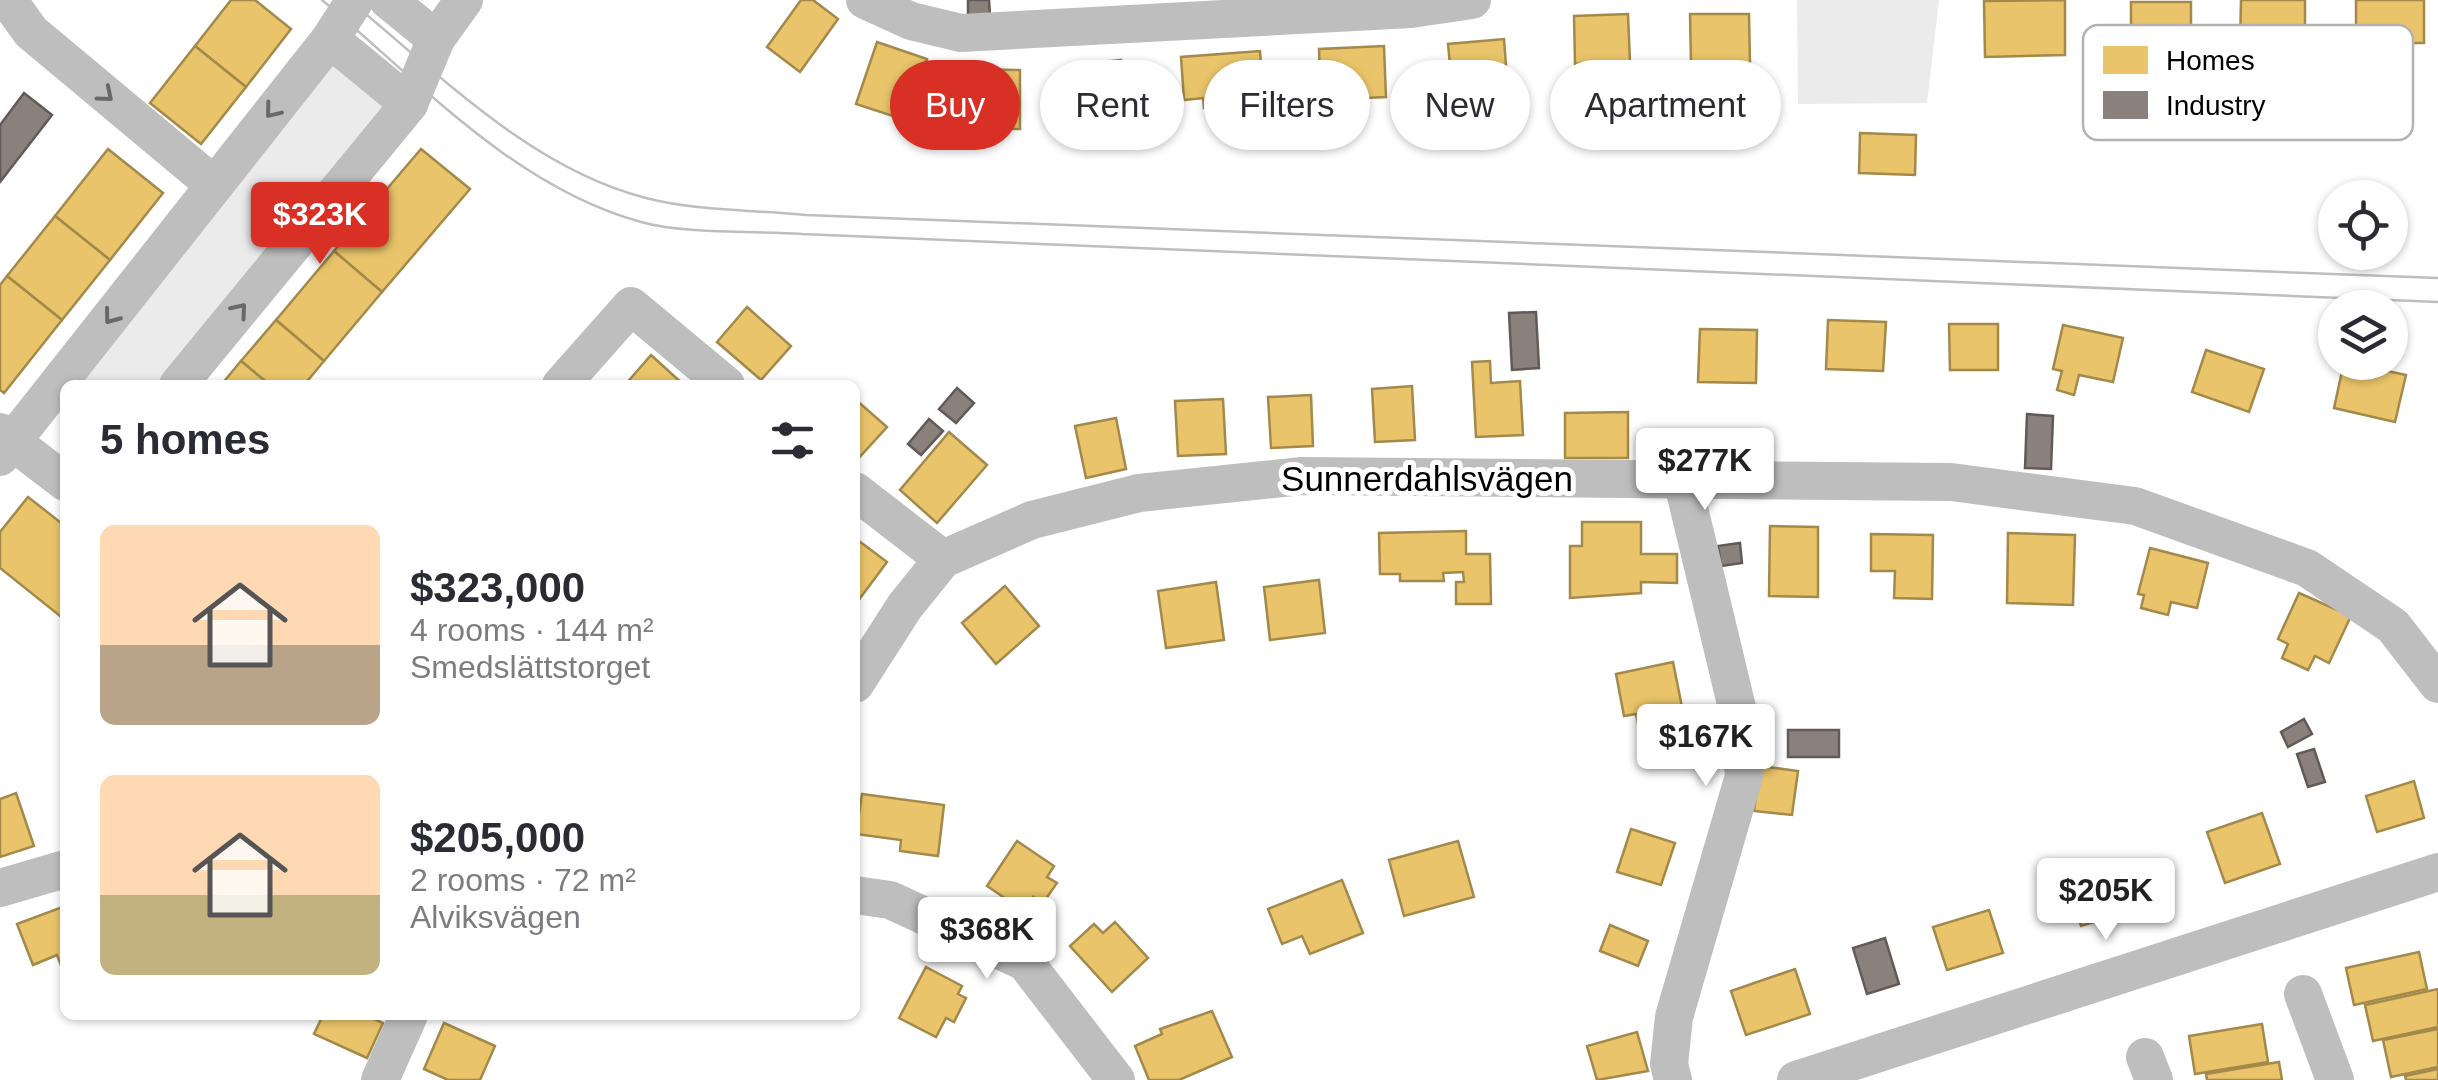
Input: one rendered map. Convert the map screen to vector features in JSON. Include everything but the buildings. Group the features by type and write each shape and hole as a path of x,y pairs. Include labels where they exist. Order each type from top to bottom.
{"street":[{"path":"8,0 31,32 213,184"},
{"path":"60,479 5,444 330,39 355,0"},
{"path":"388,0 436,39"},
{"path":"182,380 409,104 436,39 464,0"},
{"path":"865,0 911,21 960,33 1410,10 1472,0"},
{"path":"330,39 409,104"},
{"path":"565,380 631,306 720,380"},
{"name":"Sunnerdahlsvägen","path":"860,676 904,606 943,559 1032,520 1158,491 1302,476 1951,482 2135,506 2306,568 2393,626 2438,684"},
{"path":"1673,1080 1669,1064 1674,1018 1744,776 1738,712 1682,478"},
{"path":"860,495 943,559"},
{"path":"0,888 60,870"},
{"path":"1796,1080 2438,872"},
{"path":"860,896 890,900 1026,962 1116,1080"},
{"path":"2304,994 2335,1080"},
{"path":"380,1080 406,1020"}],"shaded area":[{"path":"1797,0 1939,0 1927,103 1798,104"},
{"path":"332,59 391,109 164,380 80,380"}],"tram line":[{"path":"322,0 432,97 510,158 595,206 677,229 2438,302"},
{"path":"349,0 452,87 525,142 604,184 646,198 685,205 806,215 2438,278"}]}
